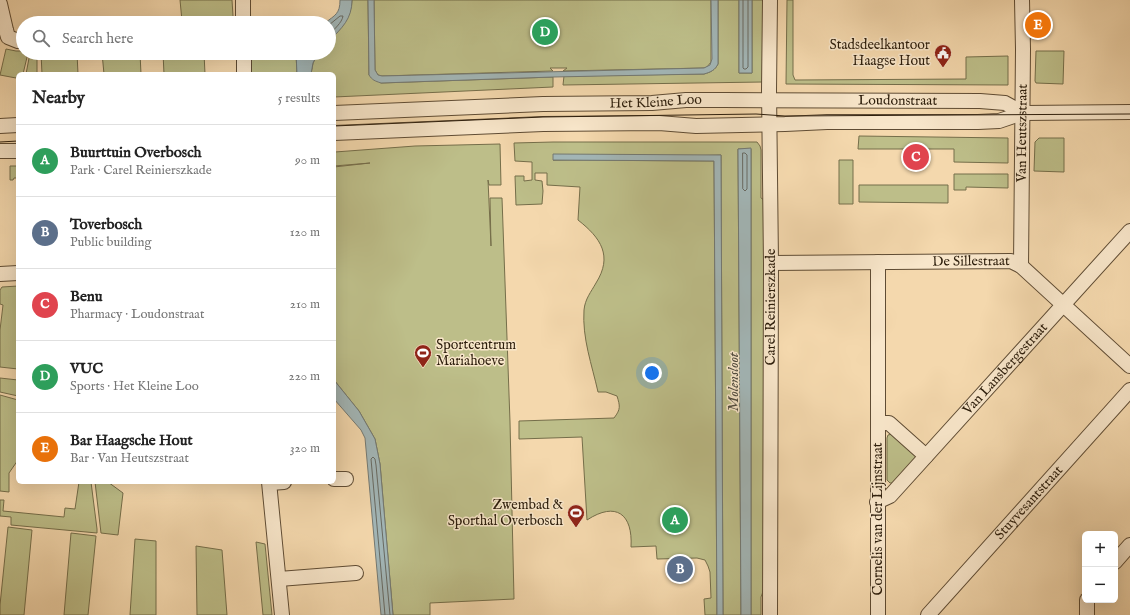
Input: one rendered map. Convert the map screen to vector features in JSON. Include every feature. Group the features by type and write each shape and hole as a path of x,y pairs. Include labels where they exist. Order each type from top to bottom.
{"street":[{"path":"243,0 243,16"},
{"name":"Carel Reinierszkade","path":"770,0 769,125 772,263 770,615"},
{"name":"Van Heutszstraat","path":"1021,266 1023,113 1022,0"},
{"path":"0,4 8,37 16,40"},
{"path":"244,60 244,72"},
{"name":"Het Kleine Loo","path":"336,113 543,104 646,103 686,100 769,100"},
{"name":"Loudonstraat","path":"769,100 980,101 1005,103 1023,113"},
{"path":"543,104 543,124"},
{"name":"Loudonstraat","path":"769,125 827,122 978,122 999,121 1023,113 1130,112"},
{"name":"Het Kleine Loo","path":"336,133 543,124 659,123 696,126 769,125"},
{"path":"0,126 16,125"},
{"path":"0,151 16,151"},
{"name":"Van Lansbergestraat","path":"877,502 890,496 1130,231"},
{"name":"Cornelis van der Lijnstraat","path":"878,262 878,615"},
{"name":"De Sillestraat","path":"772,263 1011,262 1021,266 1130,366"},
{"path":"0,274 16,273"},
{"name":"Stuyvesantstraat","path":"928,615 1130,390"},
{"name":"Cornelis van der Lijnstraat","path":"878,423 889,423 926,456"},
{"path":"270,484 282,615"},
{"path":"1118,559 1130,545"},
{"path":"279,579 356,573"},
{"path":"1087,603 1087,615"}],"green space":[{"path":"180,0 232,0 233,16 182,16"},
{"path":"352,0 368,0 369,75 381,83 553,77 553,87 336,97 336,72 311,72 314,60 336,60 336,33 348,17"},
{"path":"374,0 711,0 711,62 704,68 563,71 567,68 550,68 553,71 382,76 378,75 375,70"},
{"path":"718,0 739,0 739,73 752,73 752,0 763,0 763,82 563,85 564,76 704,74 711,72 718,64"},
{"path":"787,0 793,0 793,75 795,80 966,79 966,57 1008,56 1008,85 786,84"},
{"path":"6,49 16,51 16,60 26,60 23,72 16,72 16,78 0,75"},
{"path":"1036,51 1064,51 1063,84 1036,83"},
{"path":"29,60 37,60 37,72 26,72"},
{"path":"41,60 77,60 78,72 42,72"},
{"path":"103,60 140,60 141,72 104,72"},
{"path":"163,60 204,60 205,72 164,72"},
{"path":"251,60 296,60 297,72 251,72"},
{"path":"859,136 1008,138 1008,163 954,162 954,149 858,149"},
{"path":"1039,138 1064,138 1064,172 1034,171 1035,142"},
{"path":"757,142 760,146 761,198 766,201 765,586 761,597 761,615 751,615 751,149 738,149 741,615 723,615 721,155 553,160 714,161 717,615 705,615 704,599 711,598 710,572 705,560 697,558 657,559 656,546 631,547 631,536 626,519 621,514 614,511 597,514 587,520 582,437 519,439 519,421 614,418 619,407 617,396 606,392 598,392 584,331 584,310 586,302 601,273 604,264 604,256 602,248 593,234 578,220 580,187 547,185 547,173 535,173 535,180 542,181 542,204 516,205 515,176 524,176 524,181 532,180 532,162 515,161 514,143"},
{"name":"Sportcentrum Mariahoeve","path":"500,144 501,185 489,185 488,180 491,246 490,198 502,198 510,422 514,599 430,603 430,615 393,615 380,464 375,439 359,411 336,382 336,167 370,163 336,166 336,152 415,146"},
{"path":"839,160 853,160 853,204 839,204"},
{"path":"10,166 16,166 16,178 10,180"},
{"path":"954,174 1008,174 1008,188 966,187 966,190 954,190"},
{"path":"859,185 948,185 948,203 859,202"},
{"path":"16,286 16,369 0,367 0,330 3,305 0,304 0,290 2,287"},
{"path":"0,378 16,380 16,396 0,392"},
{"path":"0,395 16,399 16,463 9,473 9,492 0,491"},
{"path":"892,434 916,457 915,460 893,483 890,483 887,480 887,438 888,435"},
{"path":"79,484 91,484 97,533 11,525 11,517 0,516 0,500 4,500 3,511 64,517 65,508 75,509"},
{"path":"95,484 111,484 123,493 118,535 101,533"},
{"path":"8,527 32,530 24,615 0,615"},
{"path":"71,533 96,536 88,615 64,615"},
{"path":"135,539 156,541 156,615 130,615"},
{"path":"256,542 265,544 272,615 263,615"},
{"path":"196,546 222,550 227,615 197,615"}],"water":[{"path":"340,0 352,0 352,7 348,18 336,33 336,16 334,16 340,5"},
{"path":"368,0 374,0 375,70 378,75 382,76 704,68 710,65 712,59 711,0 718,0 718,64 716,68 704,74 553,77 381,83 371,78 369,75"},
{"path":"739,0 752,0 752,73 739,73"},
{"path":"296,60 314,60 311,72 297,72"},
{"path":"751,148 751,615 741,615 738,149"},
{"path":"553,154 721,155 723,615 717,615 714,161 553,160"},
{"path":"336,382 359,411 375,439 380,464 393,615 381,615 365,438 361,430 336,401"}],"tram line":[{"path":"336,126 543,117 756,114 785,116 1130,114"},
{"path":"0,142 16,141"}],"place":[{"name":"Bar Haagsche Hout","path":"1038,25"},
{"name":"VUC","path":"545,32"},
{"name":"Stadsdeelkantoor Haagse Hout","path":"943,68"},
{"name":"Benu","path":"916,157"},
{"name":"Sportcentrum Mariahoeve","path":"423,368"},
{"name":"Buurttuin Overbosch","path":"675,520"},
{"name":"Zwembad & Sporthal Overbosch","path":"576,528"},
{"name":"Toverbosch","path":"680,569"}],"water label":[{"name":"Molensloot","path":"733,382"}]}
